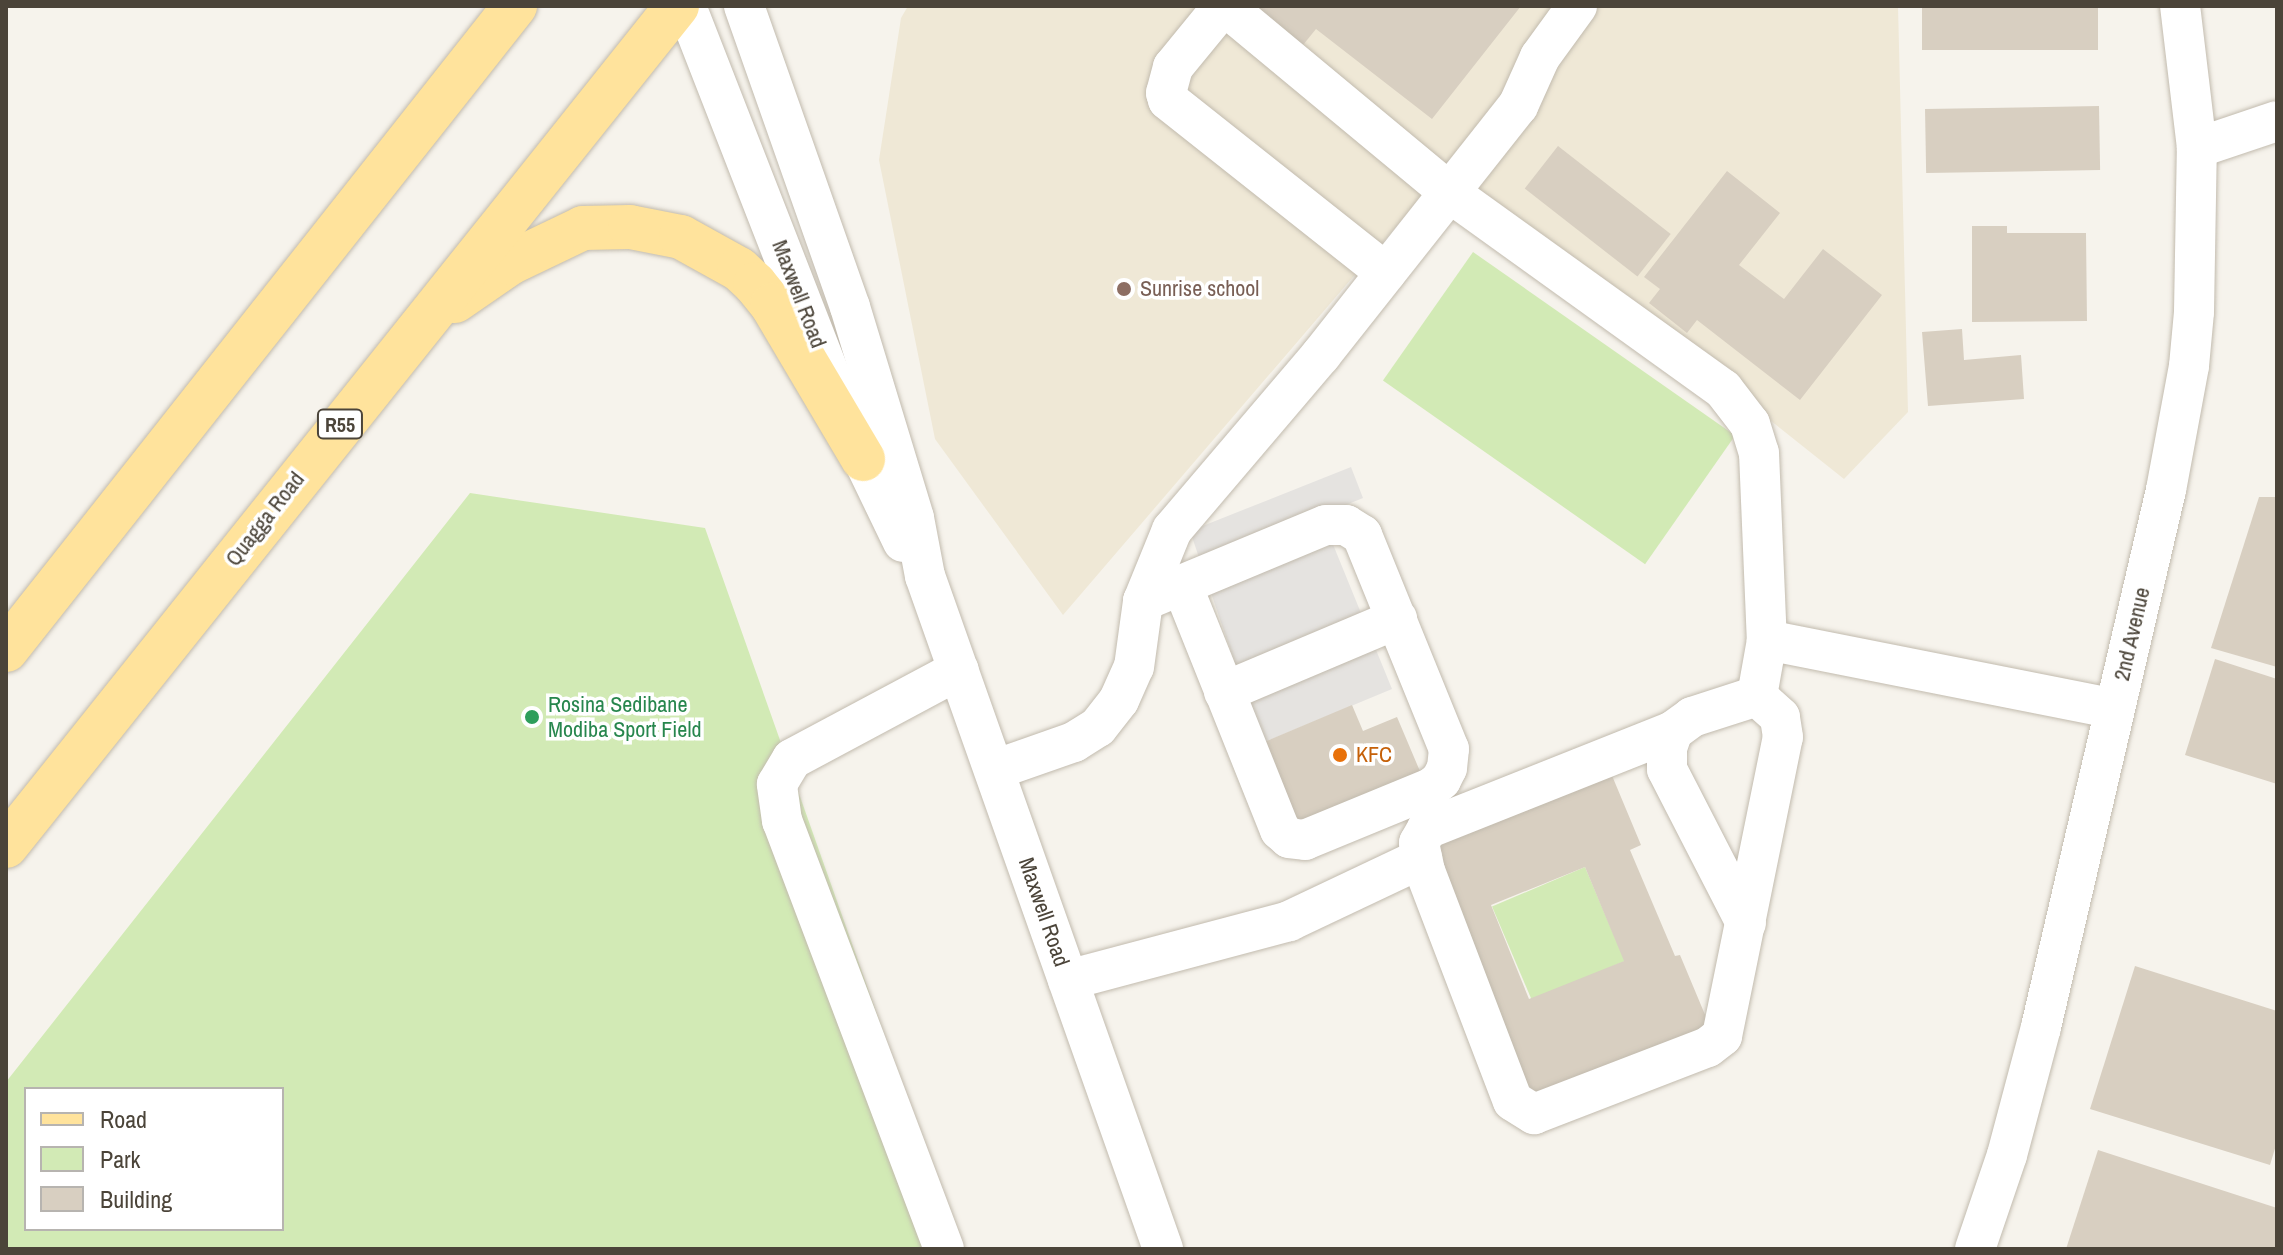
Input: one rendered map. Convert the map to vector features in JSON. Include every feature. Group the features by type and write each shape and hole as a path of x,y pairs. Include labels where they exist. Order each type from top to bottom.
{"main road":[{"path":"6,650 515,6"},
{"name":"Quagga Road","path":"6,846 677,6"},
{"path":"420,324 510,263 583,228 630,227 681,237 729,263 755,284 772,305 863,459"}],"street":[{"name":"Maxwell Road","path":"686,6 863,459 894,528 925,576"},
{"name":"Maxwell Road","path":"744,6 850,307 914,518 925,576 1163,1249"},
{"path":"1386,273 1168,100 1166,93 1173,67 1224,6 1450,193 1723,389 1750,424 1759,453 1767,640 1757,696"},
{"path":"994,770 1074,742 1098,727 1119,700 1134,667 1143,601 1172,530 1321,355 1518,106 1540,57 1577,6"},
{"name":"2nd Avenue","path":"1975,1249 2007,1155 2041,1027 2166,490 2189,366 2194,312 2197,148 2180,6"},
{"path":"2197,148 2277,121"},
{"path":"1143,601 1326,525 1346,525 1362,535 1449,749 1447,768 1441,780 1431,788 1305,840 1289,838 1280,830 1182,585"},
{"path":"1224,692 1397,619"},
{"path":"1767,640 2114,709"},
{"path":"944,1249 782,821 777,784 792,759 959,670"},
{"path":"1757,696 1780,717 1783,737 1722,1036 1708,1047 1534,1114 1513,1101 1419,843 1427,829 1673,731 1692,717 1757,696"},
{"path":"1673,731 1667,748 1667,769 1746,923"},
{"path":"1068,980 1289,921 1422,858"}],"shaded area":[{"name":"Sunrise school","path":"908,6 1898,6 1908,412 1844,479 1449,165 1063,615 935,439 879,160 901,18"},
{"path":"1351,467 1363,498 1321,515 1392,689 1262,743 1190,531"}],"green space":[{"path":"1473,252 1735,436 1645,564 1383,381"},
{"name":"Rosina Sedibane Modiba Sport Field","path":"470,493 705,528 960,1249 6,1249 6,1082"},
{"path":"1585,867 1625,961 1532,1000 1492,906"}],"building":[{"path":"1253,6 1521,6 1432,119 1316,29 1303,45"},
{"path":"1922,6 2098,6 2098,50 1922,50"},
{"path":"2099,106 2100,170 1926,173 1925,109"},
{"path":"1558,146 1671,234 1637,277 1525,189"},
{"path":"1727,171 1780,213 1739,265 1784,299 1823,249 1882,295 1800,400 1697,320 1687,333 1649,303 1660,289 1644,277"},
{"path":"1972,226 2007,226 2007,233 2086,233 2087,321 1972,322"},
{"path":"1962,329 1964,360 2021,355 2024,399 1928,406 1922,332"},
{"path":"2259,497 2277,497 2277,667 2211,648"},
{"path":"2215,659 2277,679 2277,784 2185,755"},
{"name":"KFC","path":"1352,705 1363,731 1397,717 1422,776 1297,827 1262,743"},
{"path":"1608,766 1641,845 1630,850 1675,956 1680,955 1711,1029 1527,1105 1423,843","holes":["1585,867 1624,961 1529,999 1491,905"]},
{"path":"2135,966 2277,1011 2277,1142 2270,1165 2090,1109"},
{"path":"2098,1150 2277,1208 2277,1249 2066,1249"}],"place":[{"name":"Sunrise school","path":"1124,289"},
{"name":"Rosina Sedibane Modiba Sport Field","path":"532,717"},
{"name":"KFC","path":"1340,755"}]}
